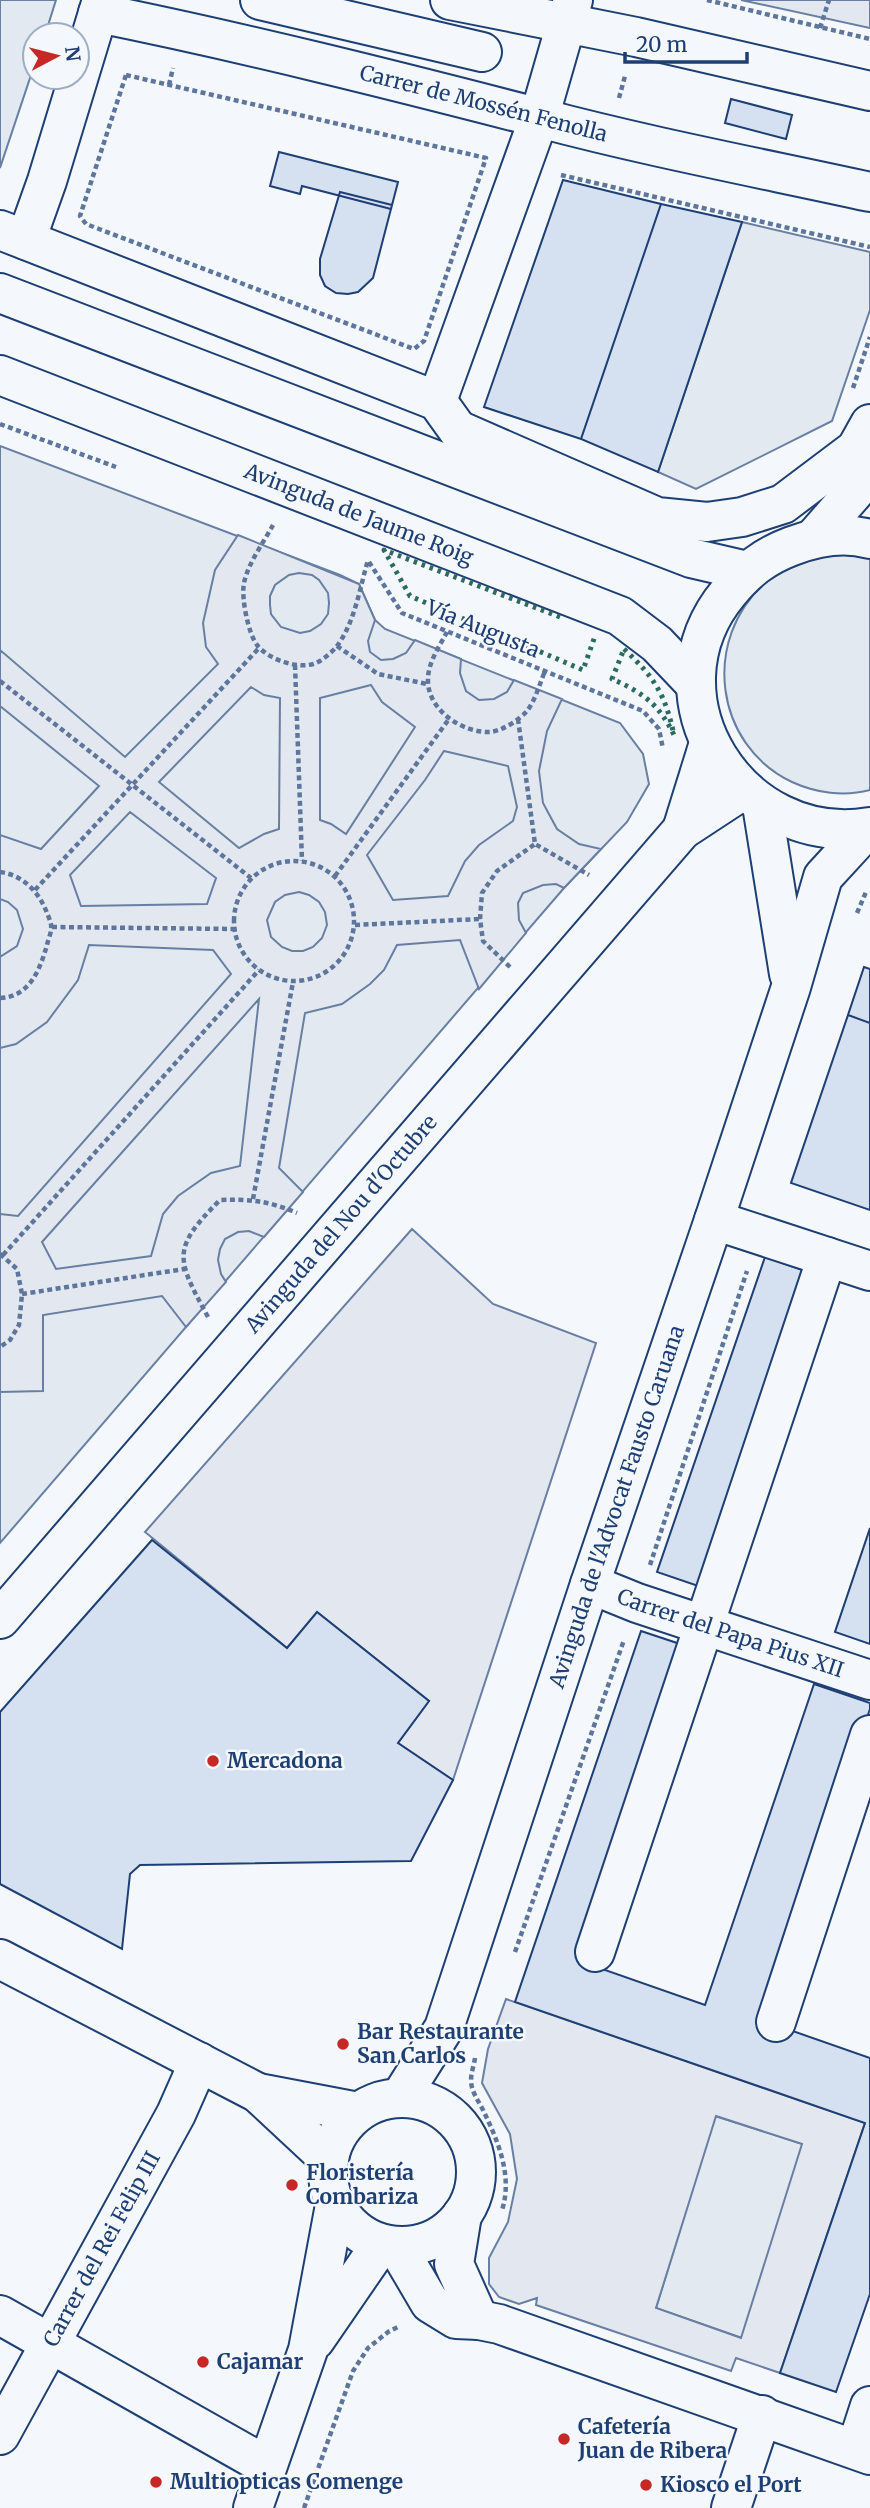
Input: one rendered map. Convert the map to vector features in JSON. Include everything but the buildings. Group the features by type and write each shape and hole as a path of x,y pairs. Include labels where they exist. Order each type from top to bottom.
{"street":[{"path":"260,0 482,52"},
{"path":"450,0 570,12 636,37 870,91"},
{"path":"100,6 47,181 13,235 448,416 657,517 707,522 742,517 783,504 856,450 860,411"},
{"name":"Carrer de Mossén Fenolla","path":"100,6 183,30 609,135 870,192"},
{"path":"448,416 570,12"},
{"path":"0,293 691,558 747,571"},
{"name":"Avinguda de Jaume Roig","path":"0,375 620,616 657,644 696,685"},
{"path":"448,416 495,482"},
{"path":"814,538 870,474"},
{"path":"869,828 831,830 802,824 753,798 722,766 709,743 703,726 696,685 698,660 706,630 718,605 747,571 772,553 814,538 861,536 870,539"},
{"name":"Avinguda del Nou d'Octubre","path":"0,1619 681,830 709,743"},
{"name":"Avinguda del Nou d'Octubre","path":"681,830 753,798"},
{"name":"Avinguda de l'Advocat Fausto Caruana","path":"753,798 791,987"},
{"name":"Avinguda de l'Advocat Fausto Caruana","path":"400,2098 444,2028 791,987 823,877 869,828"},
{"path":"714,1220 870,1271"},
{"path":"595,1952 827,1256"},
{"name":"Carrer del Papa Pius XII","path":"590,1584 637,1603 870,1680"},
{"path":"776,2022 870,1735"},
{"path":"0,1959 258,2093 329,2158"},
{"name":"Avinguda de l'Advocat Fausto Caruana","path":"444,2028 446,2113"},
{"name":"Carrer del Rei Felip III","path":"0,2435 176,2114 199,2062"},
{"path":"258,2093 358,2112"},
{"path":"400,2098 424,2101 446,2113 461,2127 474,2158 475,2180 470,2201 480,2219 448,2230 418,2245 389,2245 354,2229 335,2205 328,2182 329,2158 339,2132 358,2112 380,2102 400,2098"},
{"path":"253,2508 308,2350 335,2205"},
{"path":"480,2219 454,2264 480,2320"},
{"path":"389,2245 430,2303 456,2319 499,2324 863,2452 870,2406"},
{"path":"308,2350 389,2245"},
{"path":"0,2315 267,2466"},
{"path":"731,2508 762,2415"}],"path":[{"path":"707,0 870,39"},
{"path":"820,28 829,0"},
{"path":"595,183 636,37"},
{"path":"126,75 486,158 424,341 414,349 86,224 80,216 126,75"},
{"path":"555,186 559,175 870,247"},
{"path":"860,411 870,337"},
{"path":"0,424 117,467"},
{"path":"260,520 285,529"},
{"path":"273,525 244,583 251,636 259,648 277,659 295,665 316,664 337,646 349,625 368,559 356,555"},
{"name":"Vía Augusta","path":"368,559 402,613 643,711 659,729 664,756"},
{"path":"447,632 429,668 427,684 433,700 449,719 470,730 491,732 508,726 528,711 545,671"},
{"path":"337,646 378,674 427,684"},
{"path":"35,890 259,648"},
{"path":"295,665 302,861"},
{"path":"0,681 251,878"},
{"path":"518,718 535,844"},
{"path":"335,876 449,719"},
{"path":"535,844 589,875"},
{"path":"510,967 483,941 480,919 482,893 498,871 535,844"},
{"path":"302,861 314,864 335,876 349,895 355,925 349,948 339,962 319,976 293,982 259,970 243,952 235,929 236,905 251,878 277,863 302,861"},
{"path":"0,872 25,881 35,890 52,927 39,970 28,986 8,998 0,998"},
{"path":"823,877 869,886 855,918"},
{"path":"355,925 480,919"},
{"path":"52,927 235,929"},
{"path":"0,1347 10,1340 19,1325 22,1294 17,1269 1,1255 259,970"},
{"path":"253,1199 293,982"},
{"path":"208,1317 184,1269 185,1244 196,1224 220,1200 253,1199 274,1203 298,1213"},
{"path":"514,1954 637,1603 753,1253 754,1233"},
{"path":"22,1294 184,1269"},
{"path":"476,2055 471,2079 474,2093 498,2143 505,2170 506,2199 480,2219"},
{"path":"304,2508 353,2371 368,2348 400,2326"}],"shaded area":[{"path":"0,0 56,0 49,21 21,21 21,91 26,91 0,168"},
{"path":"741,0 870,0 870,28"},
{"path":"742,222 870,252 870,310 832,421 696,489 658,472"},
{"path":"0,446 359,584 375,620 385,629 620,723 643,754 649,784 627,822 564,888 0,1543"},
{"path":"238,535 359,584 375,620 368,641 370,652 381,660 393,659 406,653 415,640 461,659 460,673 466,691 479,700 494,699 507,692 514,680 562,699 547,731 539,771 543,803 557,829 579,844 601,849 564,888 556,884 543,885 523,893 518,903 519,920 526,933 479,989 460,940 397,945 384,970 370,984 342,1004 305,1013 279,1168 303,1192 264,1237 249,1231 238,1232 225,1239 218,1260 226,1282 186,1327 162,1296 43,1315 43,1391 0,1392 0,1214 18,1216 231,974 213,950 89,945 78,980 47,1022 16,1044 0,1048 0,957 17,946 23,929 17,910 0,899 0,835 41,849 99,786 0,706 0,650 125,757 218,664 206,647 203,623 215,570","holes":["289,575 312,575 328,593 328,614 321,624 310,631 300,633 281,627 271,614 270,596 275,585","371,685 382,702 415,727 346,834 320,820 320,698","251,687 264,695 280,698 279,829 239,848 159,782","444,751 508,766 517,807 513,821 479,845 465,861 448,896 393,900 367,855","130,812 216,878 207,904 81,906 70,875","299,892 319,902 325,912 327,925 322,938 313,947 303,951 282,947 271,937 267,920 275,902 285,895","259,999 240,1166 211,1173 178,1196 163,1214 151,1256 56,1269 42,1242"]},
{"path":"839,554 870,558 870,790 850,793 830,793 801,786 766,765 746,743 732,717 725,690 725,661 732,632 745,605 766,582 791,566"},
{"path":"412,1229 493,1304 596,1343 453,1780 398,1743 429,1701 318,1613 287,1648 145,1532"},
{"path":"506,1999 865,2123 780,2373 736,2358 731,2371 536,2305 537,2298 519,2304 499,2297 489,2284 489,2258 508,2222 517,2179 510,2134 482,2083 488,2049","holes":["716,2116 802,2144 741,2338 656,2308"]},
{"path":"715,2116 803,2144 742,2338 656,2308"}],"hedge":[{"path":"560,617 384,550 410,596 583,670 595,636"},
{"path":"624,649 644,669 657,688 667,708 674,735 649,700 612,679 624,649"}],"place":[{"name":"Mercadona","path":"213,1761"},
{"name":"Bar Restaurante San Carlos","path":"343,2044"},
{"name":"Floristería Combariza","path":"292,2185"},
{"name":"Cajamar","path":"203,2362"},
{"name":"Cafetería Juan de Ribera","path":"564,2439"},
{"name":"Multiopticas Comenge","path":"156,2482"},
{"name":"Kiosco el Port","path":"646,2485"}]}
